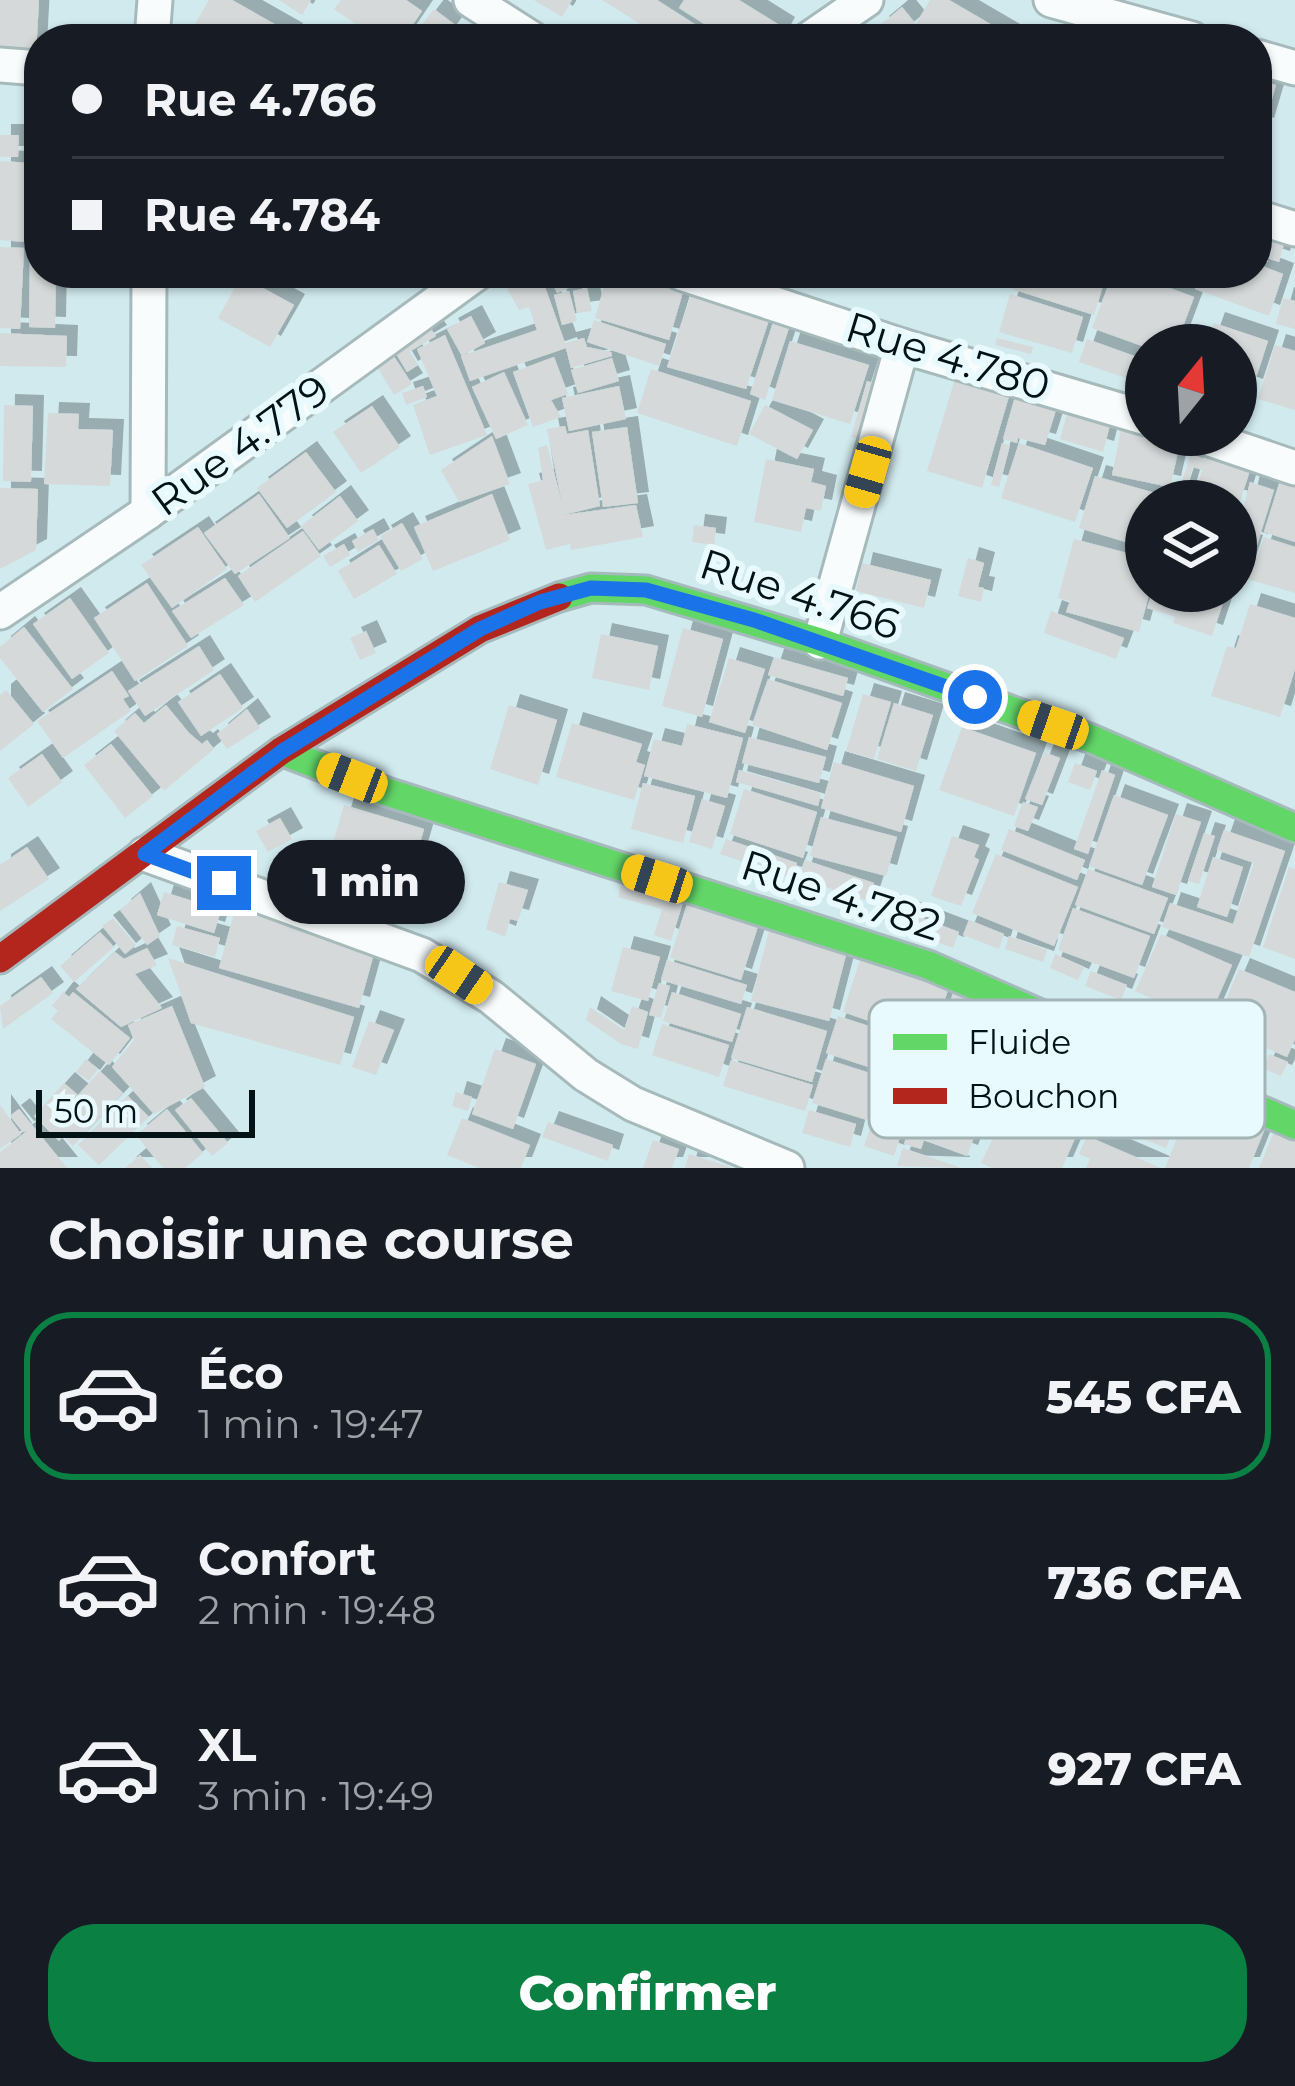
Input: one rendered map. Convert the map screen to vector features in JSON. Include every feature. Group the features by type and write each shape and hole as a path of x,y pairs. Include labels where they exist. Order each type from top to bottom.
{"street":[{"path":"472,0 509,24"},
{"path":"1051,0 1138,24"},
{"path":"830,24 861,1"},
{"path":"148,288 148,512"},
{"name":"Rue 4.779","path":"0,612 148,512 456,288"},
{"name":"Rue 4.780","path":"726,288 1125,412"},
{"path":"820,642 902,346"},
{"path":"1257,456 1295,469"},
{"name":"Rue 4.766","path":"0,959 281,752 480,629 540,602 591,588 646,590 820,642 1092,739 1295,828"},
{"name":"Rue 4.782","path":"281,752 387,792 928,965 1008,1000"},
{"path":"145,854 422,955 491,997 586,1075 634,1104 787,1168"},
{"name":"Rue 4.782","path":"1265,1112 1295,1125"}],"building":[{"path":"0,0 39,0 38,24 24,24 24,53 0,51"},
{"path":"209,0 232,0 274,24 195,24"},
{"path":"279,0 311,0 302,15"},
{"path":"341,0 406,0 422,11 413,24 356,24 334,9"},
{"path":"534,0 572,0 562,17"},
{"path":"602,0 657,0 695,24 640,24"},
{"path":"684,0 739,0 778,24 704,24 679,8"},
{"path":"930,0 949,0 990,24 916,24"},
{"path":"902,7 915,23 914,24 882,24"},
{"path":"434,9 454,24 422,24"},
{"path":"0,135 19,135 18,157 0,157"},
{"path":"0,161 24,163 24,242 0,240"},
{"path":"1272,233 1286,237 1279,262 1272,260"},
{"path":"0,247 24,248 20,329 0,328"},
{"path":"1272,270 1283,274 1269,316 1195,289 1272,288"},
{"path":"30,288 56,288 55,328 29,327"},
{"path":"234,288 263,288 294,305 270,347 218,318"},
{"path":"545,288 565,343 584,338 587,347 612,356 571,368 566,348 470,381 461,356 537,330 529,307 519,310 507,289"},
{"path":"587,288 592,311 577,313 573,291"},
{"path":"604,288 684,288 669,340 595,318"},
{"path":"1012,288 1102,288 1094,315"},
{"path":"1107,288 1170,288 1194,297 1184,324 1125,324 1125,340 1092,328"},
{"path":"569,291 577,321 562,325 554,295"},
{"path":"692,291 771,314 746,389 667,367"},
{"path":"1010,294 1083,317 1072,353 999,332"},
{"path":"1283,298 1295,301 1295,329 1276,324"},
{"path":"776,313 792,319 765,400 750,394"},
{"path":"471,316 485,343 462,356 447,329"},
{"path":"594,320 666,344 659,366 587,342"},
{"path":"431,329 436,336 409,352 418,365 407,372 395,352"},
{"path":"0,333 67,336 66,367 0,366"},
{"path":"445,335 487,435 430,455 413,405 437,396 417,349"},
{"path":"1257,337 1268,341 1257,375"},
{"path":"997,338 1033,347 1031,354 995,345"},
{"path":"1087,339 1125,353 1125,378 1079,362"},
{"path":"790,341 869,365 850,424 772,400"},
{"path":"1275,345 1295,351 1295,410 1258,399"},
{"path":"393,355 412,384 394,395 376,365"},
{"path":"554,357 568,394 551,400 561,417 533,427 513,372"},
{"path":"612,358 619,381 578,393 571,370"},
{"path":"651,369 751,401 737,446 637,413"},
{"path":"958,369 1012,386 982,488 927,471"},
{"path":"504,372 528,425 496,439 472,387"},
{"path":"867,381 882,386 866,441 851,437"},
{"path":"423,386 427,397 406,405 402,393"},
{"path":"619,386 626,419 569,431 562,398"},
{"path":"1018,386 1032,390 1029,402 1056,410 1045,445 1003,439"},
{"path":"1070,404 1112,417 1103,452 1060,439"},
{"path":"4,405 33,406 31,482 3,481"},
{"path":"765,405 813,430 797,459 749,434"},
{"path":"372,406 400,447 361,473 333,432"},
{"path":"48,413 79,414 78,429 113,430 110,486 44,484"},
{"path":"565,426 567,434 588,430 600,506 563,515 636,505 643,537 546,550 528,484 543,480 538,448 547,445 562,503 547,429"},
{"path":"627,427 638,503 603,507 592,432"},
{"path":"1121,430 1125,431 1125,456 1177,456 1172,480 1112,475"},
{"path":"492,436 510,484 459,502 441,470"},
{"path":"1002,443 1010,445 999,487 991,485"},
{"path":"1019,443 1093,468 1075,522 1001,498"},
{"path":"306,452 336,492 287,528 257,488"},
{"path":"1190,456 1227,456 1252,464 1247,480 1199,480 1202,470 1193,467 1189,480 1182,480"},
{"path":"766,459 814,469 811,482 826,486 821,511 806,508 801,532 754,522"},
{"path":"1283,471 1295,475 1295,542 1264,532"},
{"path":"1095,476 1125,485 1125,542 1079,528"},
{"path":"1257,484 1274,490 1257,545"},
{"path":"0,488 38,489 36,550 0,569"},
{"path":"259,494 290,538 235,574 204,533"},
{"path":"492,494 510,540 433,571 414,527"},
{"path":"340,496 358,521 319,550 301,526"},
{"path":"402,523 423,559 401,571 380,536"},
{"path":"694,525 716,528 714,545 692,542"},
{"path":"198,527 227,569 172,608 141,565"},
{"path":"373,529 379,540 358,552 352,541"},
{"path":"303,531 321,556 255,602 238,576"},
{"path":"1264,537 1295,547 1295,593 1257,582"},
{"path":"1074,539 1125,552 1125,612 1144,612 1139,632 1066,612 1070,601 1058,598"},
{"path":"344,544 350,555 330,567 323,556"},
{"path":"379,545 397,574 354,599 338,571"},
{"path":"968,558 984,563 978,587 984,588 981,602 958,596"},
{"path":"862,563 931,580 924,608 856,591"},
{"path":"225,578 244,605 191,638 172,611"},
{"path":"147,583 188,646 135,681 94,618"},
{"path":"70,598 109,653 72,679 33,624"},
{"path":"1257,606 1295,618 1295,669 1280,717 1211,696 1227,646 1236,648 1247,612 1257,612"},
{"path":"1051,611 1124,638 1116,659 1044,633"},
{"path":"1159,612 1220,612 1212,636 1173,623 1175,617"},
{"path":"24,627 73,689 43,712 0,658 0,647"},
{"path":"683,628 723,639 702,717 662,706"},
{"path":"366,631 376,653 360,660 350,638"},
{"path":"601,634 658,646 649,690 592,678"},
{"path":"199,646 214,670 145,716 128,691"},
{"path":"774,657 848,678 843,696 768,675"},
{"path":"729,658 765,669 745,733 709,722"},
{"path":"112,671 129,696 123,699 131,711 63,758 37,721"},
{"path":"220,674 243,708 201,736 178,702"},
{"path":"768,679 842,703 827,750 752,725"},
{"path":"6,690 34,724 0,751 0,695"},
{"path":"863,694 891,702 874,759 846,751"},
{"path":"894,703 933,715 916,771 877,759"},
{"path":"166,705 189,733 202,744 207,740 214,749 164,791 114,731 135,713 144,723"},
{"path":"509,705 557,720 538,785 490,769"},
{"path":"247,709 260,728 227,749 217,734"},
{"path":"572,723 642,744 636,762 645,765 634,800 556,777"},
{"path":"687,724 743,738 727,798 644,776 654,739 682,746"},
{"path":"962,727 1036,753 1014,816 939,790"},
{"path":"749,737 826,757 819,783 742,763"},
{"path":"111,744 153,796 125,818 84,765"},
{"path":"1044,752 1060,758 1042,805 1025,799"},
{"path":"42,754 62,782 28,807 8,778"},
{"path":"834,762 914,786 901,832 821,808"},
{"path":"1075,763 1097,771 1090,790 1068,782"},
{"path":"739,770 821,793 818,806 736,782"},
{"path":"1102,770 1115,775 1088,854 1074,849"},
{"path":"643,783 695,796 683,843 631,829"},
{"path":"744,789 817,812 803,858 730,834"},
{"path":"1114,795 1168,815 1142,885 1089,866"},
{"path":"702,799 725,806 712,849 689,842"},
{"path":"1023,802 1038,807 1028,831 1014,826"},
{"path":"344,805 424,829 408,884 328,860"},
{"path":"1176,814 1201,822 1176,895 1152,887"},
{"path":"821,817 897,837 886,876 810,856"},
{"path":"280,818 292,839 268,852 256,831"},
{"path":"1009,829 1085,860 1077,880 1001,850"},
{"path":"1224,830 1285,851 1249,957 1162,927 1170,903 1233,924 1254,863 1217,850"},
{"path":"1204,833 1215,836 1199,884 1188,881"},
{"path":"952,836 979,845 974,857 979,860 961,906 931,896"},
{"path":"726,839 797,863 791,878 720,854"},
{"path":"27,847 49,879 0,911 0,865"},
{"path":"996,854 1078,887 1054,946 972,913"},
{"path":"1213,857 1243,867 1227,917 1197,907"},
{"path":"805,860 874,883 868,901 799,878"},
{"path":"1289,867 1295,869 1295,959 1263,947"},
{"path":"1088,869 1168,898 1154,934 1075,905"},
{"path":"323,872 399,890 394,911 318,893"},
{"path":"622,881 684,899 671,941 654,935 662,909 618,897"},
{"path":"499,882 528,890 518,921 510,919 505,937 486,929"},
{"path":"164,892 221,910 214,933 157,915"},
{"path":"140,893 160,936 147,945 120,910"},
{"path":"880,902 959,932 953,948 874,918"},
{"path":"687,904 758,926 741,980 670,958"},
{"path":"236,906 376,946 359,1008 219,968"},
{"path":"1073,908 1150,936 1134,978 1058,950"},
{"path":"113,918 136,945 125,954 102,926"},
{"path":"969,920 1004,934 999,949 963,935"},
{"path":"177,926 220,938 215,957 172,945"},
{"path":"770,927 848,947 829,1021 751,1001"},
{"path":"100,932 114,947 74,982 60,966"},
{"path":"1161,934 1232,965 1217,1000 1155,1000 1135,991"},
{"path":"1009,936 1047,950 1043,962 1005,949"},
{"path":"623,947 660,957 648,1001 611,991"},
{"path":"147,948 157,965 135,974 162,1008 121,1027 76,989 115,952 124,959"},
{"path":"1055,954 1084,967 1078,980 1050,968"},
{"path":"168,958 354,1017 340,1065 191,1023"},
{"path":"667,960 747,985 741,1004 661,980"},
{"path":"860,960 948,990 945,1000 869,1000 869,1021 843,1012"},
{"path":"1239,969 1295,992 1295,1039 1287,1057 1265,1048 1265,1000 1226,1000"},
{"path":"1091,971 1127,985 1121,1000 1085,986"},
{"path":"41,977 53,993 3,1029 0,1006"},
{"path":"659,983 670,986 661,1018 649,1015"},
{"path":"954,990 985,1000 951,1000"},
{"path":"63,992 69,997 73,992 130,1038 109,1065 51,1019 58,1011 52,1006"},
{"path":"672,992 741,1014 732,1042 663,1021"},
{"path":"172,1006 205,1087 154,1114 112,1067 134,1040 128,1025"},
{"path":"632,1006 648,1012 638,1049 621,1044 586,1020 590,1007 624,1030"},
{"path":"747,1007 827,1031 812,1082 731,1058"},
{"path":"838,1016 869,1026 869,1067 826,1053"},
{"path":"369,1021 394,1030 376,1075 352,1067"},
{"path":"662,1024 729,1045 719,1077 652,1055"},
{"path":"495,1049 536,1064 513,1129 472,1114"},
{"path":"1269,1054 1288,1062 1281,1076 1265,1069"},
{"path":"86,1059 98,1069 89,1081 76,1072"},
{"path":"826,1059 869,1073 867,1120 812,1103"},
{"path":"731,1060 813,1085 805,1111 723,1086"},
{"path":"100,1071 123,1093 73,1146 63,1136 59,1141 34,1116 64,1083 78,1095"},
{"path":"456,1092 472,1097 468,1111 452,1106"},
{"path":"128,1096 149,1117 99,1165 78,1145"},
{"path":"191,1098 228,1143 212,1156 175,1110"},
{"path":"0,1105 21,1134 0,1149"},
{"path":"19,1109 67,1168 0,1168 0,1152 27,1131 10,1116"},
{"path":"167,1109 203,1153 185,1168 163,1168 136,1135"},
{"path":"809,1110 856,1124 850,1147 802,1133"},
{"path":"462,1118 530,1145 521,1168 479,1168 447,1155"},
{"path":"548,1122 613,1145 608,1161 542,1137"},
{"path":"1275,1129 1295,1137 1295,1168 1259,1168"},
{"path":"869,1131 869,1138 900,1138 894,1156 864,1146"},
{"path":"906,1138 974,1138 967,1156 924,1140 921,1149 904,1144"},
{"path":"993,1138 1075,1138 1062,1168 992,1168 981,1163"},
{"path":"1086,1138 1092,1138 1161,1168 1086,1168 1090,1159 1079,1154"},
{"path":"1140,1138 1170,1138 1166,1148"},
{"path":"1177,1138 1261,1138 1249,1168 1165,1168"},
{"path":"653,1140 679,1149 672,1168 643,1168"},
{"path":"903,1148 959,1167 959,1168 897,1166"},
{"path":"689,1154 731,1167 731,1168 685,1168"},
{"path":"140,1155 152,1168 125,1168"}],"traffic: fast":[{"path":"559,597 591,588 646,590 820,642 1092,739 1295,828"},
{"path":"281,751 387,792 928,965 1008,1000"},
{"path":"1265,1112 1295,1125"}],"traffic: jam":[{"path":"0,959 281,751 480,629 559,597"}],"route":[{"path":"224,883 145,854 281,752 480,629 540,602 591,588 646,590 754,620 975,697"}]}
